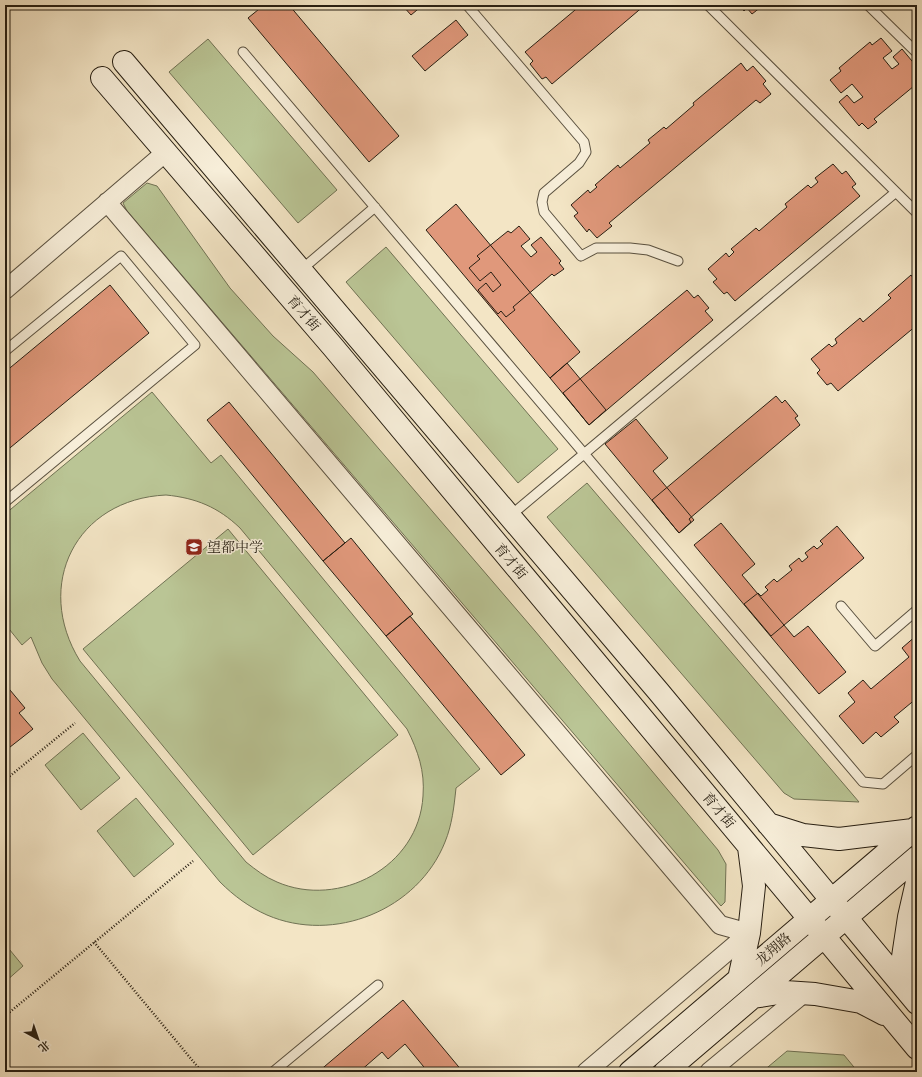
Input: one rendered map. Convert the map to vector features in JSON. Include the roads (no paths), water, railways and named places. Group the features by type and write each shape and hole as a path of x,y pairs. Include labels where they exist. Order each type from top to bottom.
{"street":[{"name":"育才街","path":"124,62 510,516 917,1003"},
{"name":"育才街","path":"102,78 333,348 917,1048"},
{"path":"8,282 166,152"},
{"path":"107,202 720,925 749,933"},
{"path":"768,824 803,835 838,839 915,828"},
{"name":"龙翔路","path":"630,1072 915,828"},
{"path":"739,979 749,933 754,886 749,847"},
{"name":"龙翔路","path":"665,1072 917,857"},
{"path":"917,882 909,917 903,957 917,1003"},
{"path":"586,1072 749,933"},
{"path":"753,997 785,992 804,993 861,1002 893,1020"},
{"path":"709,1072 804,993"}],"lane":[{"path":"467,5 584,142 586,152 579,163 544,193 542,202 544,212 581,256 596,248 630,248 648,250 678,261"},
{"path":"708,5 917,213"},
{"path":"868,5 917,53"},
{"path":"243,52 863,782 883,784 917,755"},
{"path":"510,516 896,192"},
{"path":"301,270 375,207"},
{"path":"5,351 121,256 195,345 5,502"},
{"path":"841,606 875,646 917,610"},
{"path":"273,1072 378,985"}],"place":[{"name":"望都中学","path":"194,547"}]}
